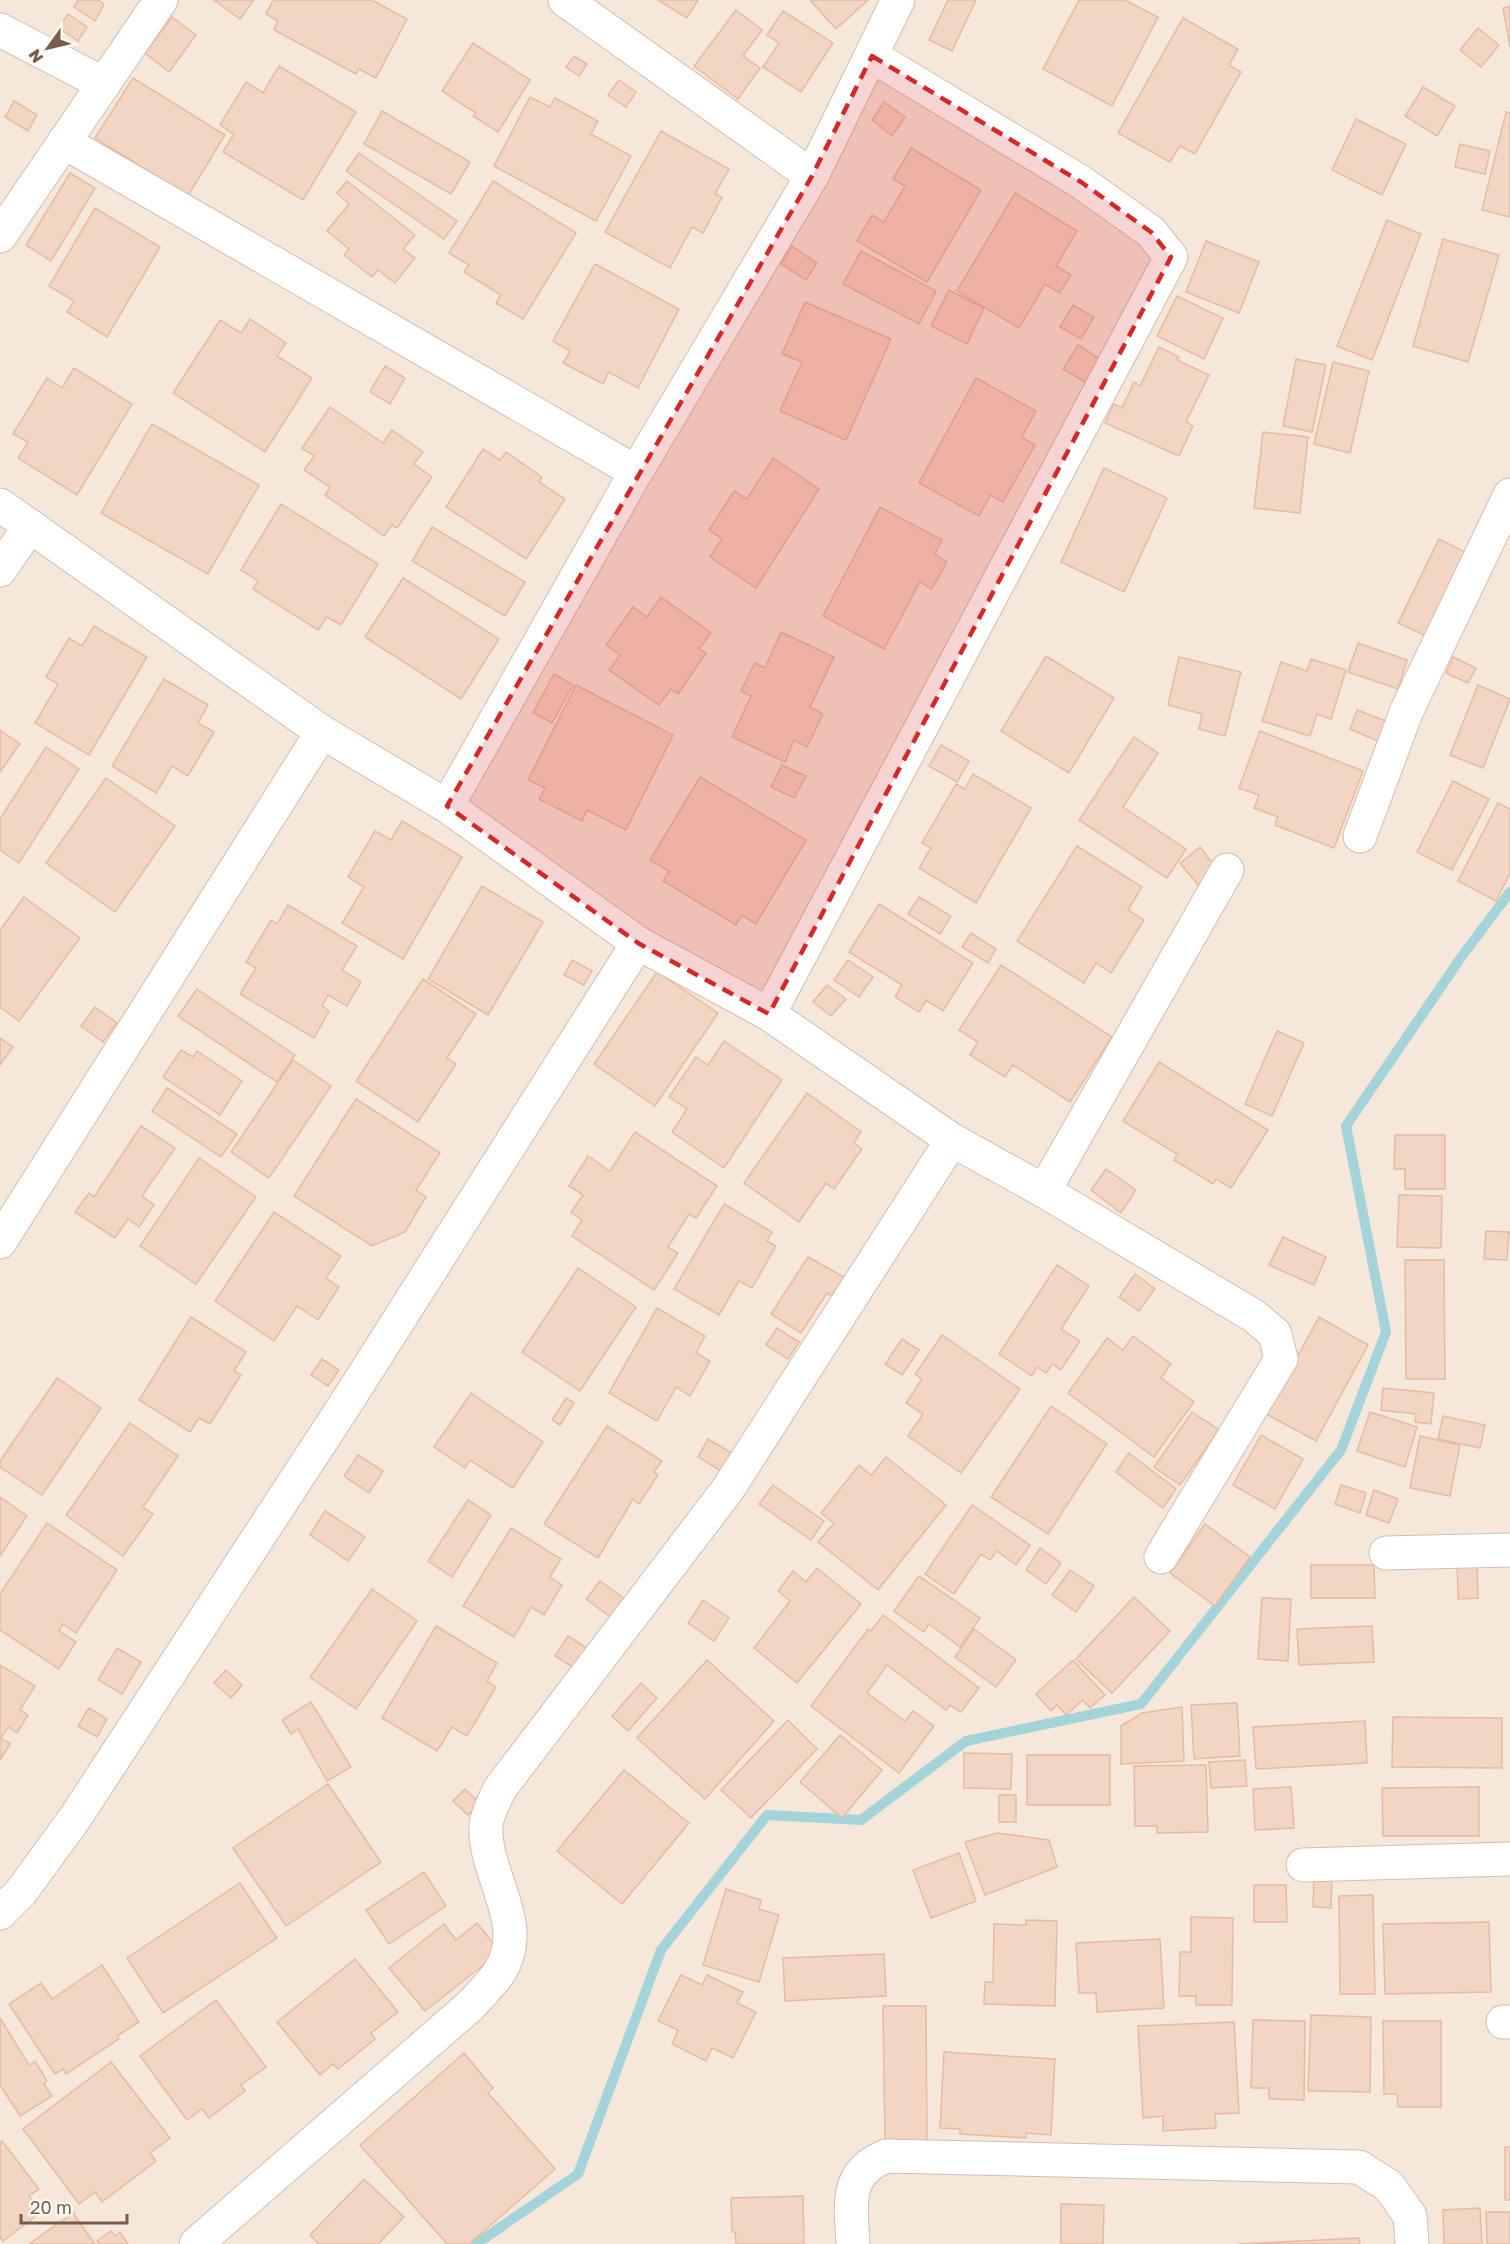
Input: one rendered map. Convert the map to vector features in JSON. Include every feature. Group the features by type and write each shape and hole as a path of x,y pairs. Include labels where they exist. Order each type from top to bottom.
{"street":[{"path":"0,236 161,0"},
{"path":"565,0 812,176"},
{"path":"447,806 636,472 812,176 898,0"},
{"path":"0,30 104,84"},
{"path":"769,1014 1171,257 1151,232 1081,182 872,56"},
{"path":"64,142 636,472"},
{"path":"1360,837 1407,710 1510,495"},
{"path":"0,505 322,732 447,806 638,943 769,1014 952,1140 1044,1191 1254,1316 1275,1334 1281,1359 1161,1557"},
{"path":"0,570 30,526"},
{"path":"0,1242 322,732"},
{"path":"1044,1191 1227,870"},
{"path":"0,1913 21,1892 75,1818 348,1400 638,943"},
{"path":"196,2244 470,2006 501,1971 511,1940 506,1904 490,1858 486,1823 499,1790 728,1489 952,1140"},
{"path":"1386,1553 1510,1550"},
{"path":"1303,1864 1510,1859"},
{"path":"853,2244 851,2216 856,2176 868,2163 886,2156 1359,2167 1389,2186 1395,2194 1410,2216 1412,2244"}],"highlighted area":[{"path":"872,56 1081,182 1151,232 1171,257 769,1014 638,943 447,806 812,176"}],"shaded area":[{"path":"0,0 1510,0 1510,2244 0,2244"}],"building":[{"path":"78,0 98,0 104,4 95,21 74,7"},
{"path":"214,0 254,0 240,19"},
{"path":"273,0 372,0 407,19 376,78 359,69 356,74 274,30 278,21 266,14"},
{"path":"658,0 698,0 687,18"},
{"path":"810,0 868,0 836,29"},
{"path":"948,0 976,0 952,51 929,40"},
{"path":"1079,0 1125,0 1158,17 1112,106 1043,69"},
{"path":"1510,6 1510,47 1503,8"},
{"path":"736,10 762,30 743,56 760,68 738,99 694,66"},
{"path":"783,11 833,43 801,92 763,67 779,43 767,35"},
{"path":"68,14 87,27 78,41 59,28"},
{"path":"172,17 196,35 169,72 145,53"},
{"path":"1183,18 1238,49 1229,65 1241,72 1195,154 1180,146 1170,162 1118,133"},
{"path":"1478,28 1499,45 1481,67 1460,50"},
{"path":"473,43 530,80 498,132 473,116 476,113 442,91"},
{"path":"574,56 587,64 579,76 566,67"},
{"path":"279,66 356,112 303,200 223,152 234,134 220,125 246,82 263,93"},
{"path":"133,78 225,135 188,196 95,138"},
{"path":"619,80 636,92 626,107 608,95"},
{"path":"1423,87 1455,106 1437,136 1405,116"},
{"path":"530,97 550,107 555,98 598,121 591,134 631,156 596,221 494,166"},
{"path":"14,101 37,115 28,131 5,117"},
{"path":"884,102 905,117 892,136 872,120"},
{"path":"382,111 470,162 451,194 364,144"},
{"path":"1506,112 1510,113 1510,217 1482,210"},
{"path":"1356,119 1406,144 1382,195 1332,170"},
{"path":"661,131 729,169 715,194 722,197 703,233 692,227 670,268 605,232"},
{"path":"1460,144 1490,151 1485,174 1455,167"},
{"path":"911,148 981,190 927,282 857,241 872,215 884,222 905,186 893,179"},
{"path":"359,153 457,221 444,239 346,171"},
{"path":"70,173 95,188 51,261 26,245"},
{"path":"347,181 415,235 403,249 415,258 395,283 378,270 372,277 344,255 349,249 327,231 349,204 337,193"},
{"path":"493,181 576,233 523,319 496,303 501,295 464,272 469,265 449,253"},
{"path":"1015,193 1077,231 1056,266 1071,275 1060,293 1045,284 1019,328 957,291"},
{"path":"95,208 160,247 107,337 67,312 74,301 49,286"},
{"path":"1387,220 1421,234 1372,360 1337,346"},
{"path":"1443,239 1499,255 1468,362 1413,346"},
{"path":"1206,241 1259,262 1239,313 1186,292"},
{"path":"792,246 817,263 806,280 781,264"},
{"path":"861,251 936,291 919,324 843,284"},
{"path":"595,264 679,309 638,388 609,372 603,384 563,363 570,351 553,341"},
{"path":"949,290 984,308 967,344 931,326"},
{"path":"1177,296 1223,318 1204,359 1157,336"},
{"path":"805,302 891,339 846,440 780,411 802,362 782,354"},
{"path":"1073,305 1094,317 1081,339 1060,327"},
{"path":"250,319 286,343 277,356 312,378 265,452 173,393 220,320 241,333"},
{"path":"1078,345 1100,359 1086,383 1063,369"},
{"path":"1159,347 1179,357 1177,360 1209,375 1186,422 1193,426 1179,456 1105,423 1114,404 1122,408 1134,382 1140,386"},
{"path":"1296,359 1326,365 1312,432 1283,426"},
{"path":"1333,362 1369,371 1350,453 1314,444"},
{"path":"385,366 405,378 390,404 370,392"},
{"path":"74,368 132,404 77,495 18,458 28,442 13,434 47,378 62,388"},
{"path":"976,378 1036,411 1022,437 1035,445 1003,502 990,495 979,516 919,483"},
{"path":"330,407 383,443 392,430 423,452 414,464 432,477 397,528 392,525 384,536 325,495 330,487 304,470 314,456 302,448"},
{"path":"152,424 259,485 208,574 101,513"},
{"path":"1263,432 1308,437 1300,513 1254,508"},
{"path":"483,449 500,460 506,452 542,477 539,482 565,499 526,559 446,507"},
{"path":"773,458 819,489 756,588 710,557 722,539 709,530 734,491 747,499"},
{"path":"1104,468 1167,498 1124,592 1061,562"},
{"path":"281,504 378,564 341,625 327,617 318,630 253,589 258,581 241,570"},
{"path":"880,507 942,540 935,554 947,562 932,589 920,582 884,649 823,616"},
{"path":"432,527 525,582 505,616 412,561"},
{"path":"1439,539 1469,554 1428,637 1398,623"},
{"path":"403,578 499,639 461,699 365,637"},
{"path":"661,597 711,633 699,649 706,653 678,694 671,689 659,705 609,670 620,655 606,645 633,607 647,617"},
{"path":"94,626 147,657 89,755 35,723 58,684 46,677 69,638 82,646"},
{"path":"781,632 834,657 810,707 823,714 807,747 794,740 785,762 732,737 751,696 741,691 755,663 765,668"},
{"path":"1358,643 1407,660 1398,689 1348,672"},
{"path":"1046,656 1114,698 1069,773 1001,731"},
{"path":"1179,657 1241,672 1225,736 1199,729 1202,714 1168,705"},
{"path":"1453,657 1476,668 1468,683 1446,673"},
{"path":"1311,659 1346,670 1331,719 1317,714 1310,736 1262,721 1281,662 1307,671"},
{"path":"554,674 573,685 552,723 533,713"},
{"path":"164,679 208,705 198,723 214,732 188,776 172,766 156,793 112,766"},
{"path":"576,685 673,735 626,830 587,810 582,821 539,799 545,788 528,780"},
{"path":"1478,685 1510,699 1483,768 1450,755"},
{"path":"1357,710 1386,721 1378,741 1350,729"},
{"path":"0,730 20,744 0,772"},
{"path":"1260,731 1363,771 1334,848 1275,825 1278,817 1254,808 1259,795 1239,788"},
{"path":"1134,737 1158,753 1123,807 1186,849 1167,878 1079,820"},
{"path":"941,745 969,761 957,782 929,766"},
{"path":"46,747 79,769 19,863 0,850 0,819"},
{"path":"782,765 806,776 794,798 771,787"},
{"path":"973,774 1031,808 976,903 919,868 931,848 922,843 956,784 965,789"},
{"path":"700,777 806,840 756,924 742,915 736,925 663,881 669,871 650,860"},
{"path":"106,778 175,826 115,912 46,863"},
{"path":"1453,781 1489,799 1452,870 1417,852"},
{"path":"1498,803 1510,809 1510,873 1496,901 1458,881"},
{"path":"402,821 462,857 403,959 342,923 364,887 348,877 375,831 391,840"},
{"path":"1077,846 1142,887 1128,910 1144,920 1111,973 1096,963 1084,983 1017,941"},
{"path":"1200,847 1218,870 1198,885 1180,863"},
{"path":"482,886 543,922 488,1015 428,979"},
{"path":"24,897 80,938 19,1021 0,1007 0,930"},
{"path":"919,897 951,916 940,934 908,914"},
{"path":"879,904 973,963 943,1011 926,1000 919,1012 895,997 902,985 849,952"},
{"path":"288,905 357,946 342,970 361,982 347,1006 328,995 322,1006 329,1011 314,1038 240,994 256,968 246,962 271,920 277,924"},
{"path":"971,933 996,949 988,963 962,947"},
{"path":"572,960 592,971 584,985 564,975"},
{"path":"848,960 873,977 859,997 834,980"},
{"path":"1001,965 1112,1037 1070,1102 1013,1065 1005,1077 970,1055 978,1042 959,1030"},
{"path":"657,972 718,1013 655,1106 594,1064"},
{"path":"423,979 476,1014 447,1058 456,1064 418,1122 356,1081"},
{"path":"827,985 846,999 831,1016 813,1002"},
{"path":"197,989 295,1055 277,1082 178,1016"},
{"path":"95,1007 117,1023 103,1042 81,1026"},
{"path":"1277,1031 1304,1043 1272,1116 1245,1104"},
{"path":"0,1038 13,1047 0,1065"},
{"path":"724,1041 782,1080 724,1168 672,1132 687,1109 669,1097 696,1057 708,1065"},
{"path":"181,1050 193,1057 197,1051 242,1081 220,1115 163,1077"},
{"path":"293,1060 331,1086 269,1178 231,1152"},
{"path":"1159,1062 1268,1130 1231,1188 1216,1179 1213,1184 1174,1160 1177,1154 1123,1121"},
{"path":"167,1088 237,1134 221,1157 152,1111"},
{"path":"807,1093 861,1132 854,1143 862,1149 834,1189 826,1183 799,1222 744,1183"},
{"path":"356,1099 440,1153 416,1190 426,1197 405,1232 372,1246 294,1196"},
{"path":"141,1126 175,1148 142,1196 154,1205 139,1227 128,1219 115,1238 75,1212 89,1193 94,1197"},
{"path":"635,1132 717,1186 696,1218 689,1214 668,1247 678,1253 654,1290 572,1236 582,1220 571,1212 583,1195 569,1186 588,1156 610,1171"},
{"path":"1395,1135 1445,1135 1445,1189 1405,1189 1405,1169 1394,1169"},
{"path":"199,1158 256,1197 196,1284 140,1246"},
{"path":"1106,1169 1136,1190 1121,1213 1091,1190"},
{"path":"1399,1195 1442,1196 1441,1248 1397,1247"},
{"path":"724,1204 772,1232 767,1241 776,1246 752,1288 739,1281 719,1315 674,1289"},
{"path":"274,1212 341,1256 326,1278 339,1287 318,1320 297,1306 274,1341 215,1301"},
{"path":"1486,1231 1509,1232 1507,1260 1484,1259"},
{"path":"1283,1237 1326,1257 1314,1285 1269,1265"},
{"path":"808,1257 844,1277 832,1296 827,1293 801,1333 771,1314"},
{"path":"1405,1260 1444,1260 1445,1379 1406,1379"},
{"path":"1057,1265 1089,1286 1061,1329 1080,1341 1061,1370 1052,1364 1046,1373 1037,1367 1032,1376 999,1354"},
{"path":"578,1268 636,1307 580,1391 522,1352"},
{"path":"1135,1274 1155,1289 1139,1311 1119,1297"},
{"path":"657,1308 705,1336 696,1353 710,1361 690,1396 676,1387 657,1421 609,1393"},
{"path":"191,1317 246,1352 234,1371 241,1375 210,1424 199,1418 190,1432 139,1400"},
{"path":"1319,1317 1368,1345 1316,1441 1266,1414"},
{"path":"777,1328 799,1342 788,1359 766,1345"},
{"path":"942,1335 1020,1389 961,1473 908,1436 923,1414 906,1403 922,1379 915,1374"},
{"path":"1133,1336 1171,1364 1161,1378 1194,1402 1154,1457 1068,1393 1107,1338 1123,1350"},
{"path":"902,1339 919,1350 902,1375 885,1364"},
{"path":"322,1359 339,1370 328,1386 311,1375"},
{"path":"57,1378 101,1408 42,1495 0,1467 0,1461"},
{"path":"1383,1388 1434,1393 1431,1424 1415,1422 1416,1414 1381,1410"},
{"path":"471,1393 543,1442 513,1488 470,1460 465,1468 434,1447"},
{"path":"566,1398 574,1403 560,1425 552,1420"},
{"path":"1051,1406 1107,1444 1048,1534 991,1497"},
{"path":"1192,1412 1219,1430 1180,1485 1154,1467"},
{"path":"1370,1412 1417,1427 1405,1467 1357,1451"},
{"path":"1443,1416 1485,1425 1480,1448 1438,1439"},
{"path":"130,1423 178,1456 143,1507 153,1514 123,1556 66,1515"},
{"path":"607,1426 662,1461 654,1472 658,1475 639,1504 633,1499 598,1558 544,1524"},
{"path":"1261,1435 1303,1459 1275,1509 1233,1485"},
{"path":"1420,1436 1460,1445 1450,1496 1410,1488"},
{"path":"708,1439 732,1453 721,1471 698,1457"},
{"path":"1129,1453 1176,1489 1163,1508 1116,1472"},
{"path":"358,1455 383,1471 369,1493 344,1476"},
{"path":"886,1457 946,1505 878,1590 818,1542 834,1523 821,1513 859,1465 871,1475"},
{"path":"773,1485 824,1521 811,1540 759,1504"},
{"path":"1341,1485 1366,1493 1360,1513 1335,1504"},
{"path":"1374,1490 1398,1499 1389,1523 1366,1515"},
{"path":"0,1497 27,1516 0,1556"},
{"path":"468,1500 491,1515 452,1577 428,1561"},
{"path":"972,1505 1030,1545 1016,1565 997,1551 990,1560 981,1554 954,1594 925,1574"},
{"path":"325,1511 365,1537 348,1561 310,1535"},
{"path":"47,1523 117,1570 76,1633 63,1624 59,1631 76,1642 59,1669 0,1630 0,1594"},
{"path":"1205,1524 1250,1557 1215,1606 1170,1573"},
{"path":"511,1528 561,1559 550,1577 562,1585 544,1615 531,1607 514,1637 463,1606"},
{"path":"1040,1548 1061,1563 1046,1584 1026,1570"},
{"path":"1457,1564 1477,1564 1478,1598 1458,1599"},
{"path":"1311,1565 1374,1565 1375,1598 1311,1598"},
{"path":"817,1568 861,1604 797,1683 754,1648 790,1601 778,1591 793,1571 806,1582"},
{"path":"1070,1570 1094,1586 1076,1612 1052,1595"},
{"path":"919,1576 980,1618 960,1647 929,1624 924,1632 894,1611"},
{"path":"600,1581 626,1600 612,1618 586,1599"},
{"path":"372,1589 417,1621 356,1709 310,1677"},
{"path":"1134,1597 1170,1631 1112,1693 1076,1659"},
{"path":"1262,1598 1291,1599 1288,1661 1258,1659"},
{"path":"703,1600 729,1618 714,1641 688,1623"},
{"path":"883,1615 979,1688 961,1712 950,1705 946,1710 887,1665 867,1693 905,1721 913,1711 934,1726 899,1773 811,1706 868,1629 871,1631"},
{"path":"436,1626 497,1663 487,1681 496,1687 467,1736 452,1727 437,1751 382,1718"},
{"path":"1372,1626 1374,1662 1299,1665 1297,1629"},
{"path":"974,1629 1016,1660 996,1687 955,1657"},
{"path":"568,1636 587,1648 574,1668 555,1656"},
{"path":"117,1648 141,1662 122,1694 98,1680"},
{"path":"707,1660 774,1721 705,1799 637,1738"},
{"path":"1073,1660 1105,1695 1090,1708 1083,1700 1066,1715 1057,1705 1051,1711 1036,1694"},
{"path":"0,1665 35,1686 20,1710 28,1715 17,1733 8,1727 1,1738 10,1744 0,1760"},
{"path":"226,1670 242,1685 231,1698 214,1683"},
{"path":"641,1683 657,1698 628,1731 612,1716"},
{"path":"311,1702 351,1767 327,1781 298,1729 291,1734 282,1720"},
{"path":"1237,1703 1240,1756 1194,1759 1191,1705"},
{"path":"1182,1707 1184,1761 1121,1764 1121,1726 1142,1713"},
{"path":"89,1708 107,1719 97,1737 78,1726"},
{"path":"1393,1717 1502,1718 1502,1768 1392,1767"},
{"path":"788,1720 817,1749 751,1818 721,1790"},
{"path":"1365,1721 1367,1763 1256,1769 1253,1727"},
{"path":"840,1735 882,1770 842,1818 800,1782"},
{"path":"964,1753 1012,1754 1011,1789 964,1788"},
{"path":"1027,1755 1110,1755 1110,1805 1027,1805"},
{"path":"1245,1760 1247,1786 1211,1788 1209,1762"},
{"path":"1206,1765 1208,1832 1157,1833 1157,1826 1135,1826 1134,1766"},
{"path":"624,1770 689,1823 622,1904 557,1851"},
{"path":"328,1784 381,1862 286,1926 233,1848"},
{"path":"1291,1787 1294,1828 1255,1830 1253,1789"},
{"path":"1479,1787 1479,1836 1383,1836 1382,1788"},
{"path":"465,1789 480,1803 468,1815 453,1801"},
{"path":"999,1795 1016,1795 1016,1822 999,1822"},
{"path":"997,1833 1049,1840 1057,1867 985,1895 965,1842"},
{"path":"959,1853 976,1901 931,1918 913,1870"},
{"path":"424,1872 446,1906 389,1944 366,1910"},
{"path":"1314,1876 1332,1877 1331,1908 1313,1907"},
{"path":"240,1883 277,1938 163,2013 127,1958"},
{"path":"1254,1885 1286,1885 1287,1922 1254,1922"},
{"path":"726,1889 761,1900 759,1909 779,1915 759,1982 703,1965"},
{"path":"1373,1895 1375,1994 1340,1994 1339,1896"},
{"path":"1191,1917 1233,1918 1232,2005 1196,2005 1196,1996 1179,1996 1180,1952 1191,1952"},
{"path":"1026,1920 1057,1921 1055,2006 984,2004 985,1982 993,1982 994,1924 1026,1925"},
{"path":"1489,1922 1491,1992 1385,1994 1383,1924"},
{"path":"477,1923 500,1952 425,2011 389,1968 444,1924 456,1940"},
{"path":"1160,1939 1164,2008 1097,2012 1096,1993 1079,1993 1076,1943"},
{"path":"884,1954 886,1996 785,2001 783,1958"},
{"path":"355,1959 398,2012 371,2033 375,2039 338,2069 333,2064 320,2075 277,2022"},
{"path":"102,1965 139,2022 117,2036 119,2039 66,2074 63,2069 55,2074 9,2004 41,1983 52,1999"},
{"path":"681,1975 702,1985 707,1975 743,1992 737,2003 756,2012 733,2058 712,2048 706,2061 672,2044 678,2030 658,2021"},
{"path":"216,2000 266,2067 241,2085 245,2091 209,2118 202,2109 187,2120 140,2056"},
{"path":"883,2006 926,2006 927,2142 885,2142"},
{"path":"1311,2015 1371,2017 1370,2092 1308,2091"},
{"path":"0,2018 29,2065 35,2061 47,2081 44,2084 52,2096 20,2116 0,2085"},
{"path":"1253,2020 1305,2021 1304,2100 1269,2099 1269,2088 1251,2088"},
{"path":"1383,2021 1441,2021 1441,2107 1398,2107 1397,2094 1384,2094"},
{"path":"1234,2022 1239,2113 1215,2114 1216,2128 1163,2131 1163,2116 1143,2118 1138,2026"},
{"path":"944,2052 1055,2059 1051,2135 1026,2133 1026,2138 960,2134 960,2129 940,2128"},
{"path":"464,2053 493,2088 488,2093 555,2169 469,2244 447,2244 360,2145"},
{"path":"111,2062 170,2138 150,2153 156,2161 102,2202 95,2192 79,2204 23,2129"},
{"path":"2,2141 39,2189 29,2196 41,2212 3,2241 0,2237 0,2143"},
{"path":"1505,2147 1510,2147 1510,2200 1505,2200"},
{"path":"364,2179 404,2217 378,2244 319,2244 310,2235"},
{"path":"803,2196 804,2244 736,2244 735,2232 732,2232 731,2198"},
{"path":"1061,2204 1104,2205 1103,2244 1061,2244"},
{"path":"1480,2208 1482,2244 1444,2244 1443,2210"},
{"path":"1486,2212 1510,2212 1510,2244 1487,2244"},
{"path":"73,2213 95,2244 29,2244"},
{"path":"111,2231 115,2236 120,2232 128,2244 99,2244 97,2241"},
{"path":"1359,2238 1360,2244 1238,2244"}],"waterway":[{"path":"476,2244 578,2174 661,1950 767,1815 861,1820 966,1741 1141,1704 1341,1450 1386,1332 1346,1126 1462,956 1510,892"}]}
